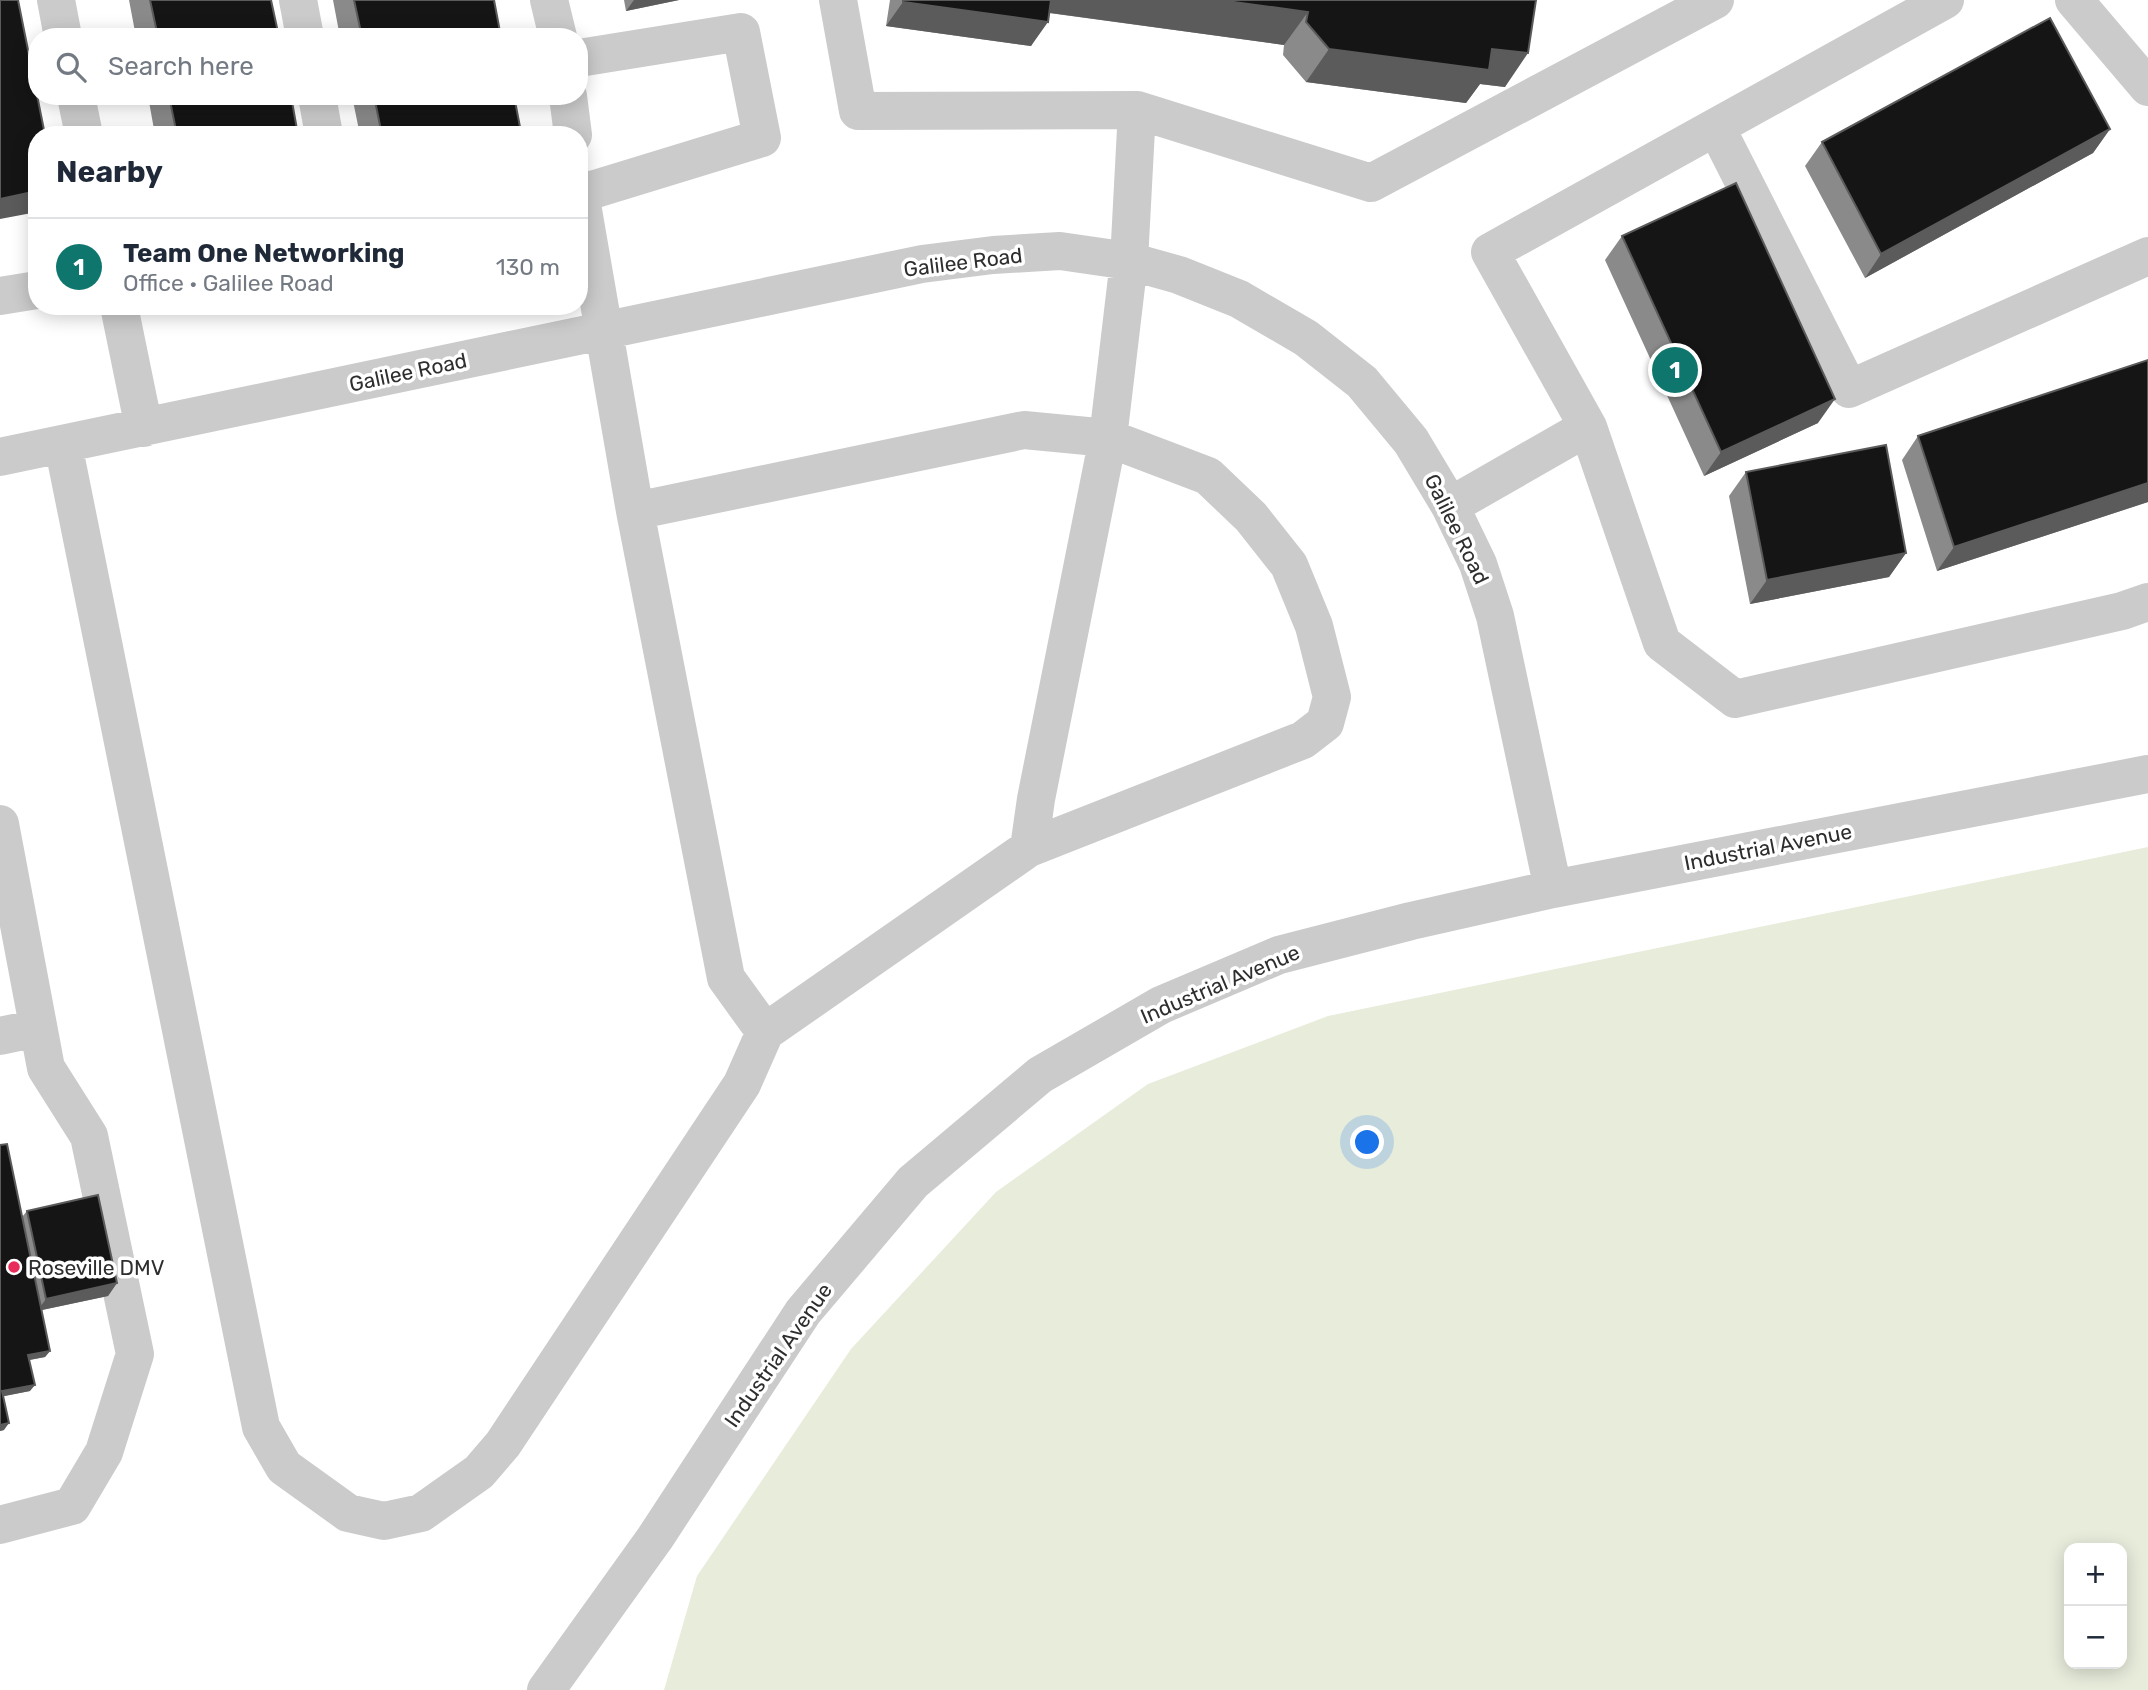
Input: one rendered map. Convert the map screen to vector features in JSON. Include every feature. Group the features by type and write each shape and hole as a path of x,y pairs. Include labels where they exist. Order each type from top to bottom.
{"street":[{"path":"56,0 61,28"},
{"path":"298,0 303,28"},
{"path":"549,0 556,28"},
{"path":"838,0 858,111 1137,110 1371,183 1715,0"},
{"path":"1945,0 1490,252 1588,427 1662,643 1735,699 2122,611 2148,602"},
{"path":"2074,0 2148,87"},
{"path":"588,57 741,32 762,138 588,192"},
{"path":"78,105 81,126"},
{"path":"319,105 322,126"},
{"path":"569,105 572,126"},
{"path":"1029,848 1036,799 1108,438 1129,261 1137,110"},
{"path":"1716,127 1849,389 2148,256"},
{"path":"588,239 635,512 726,978 765,1032"},
{"name":"Galilee Road","path":"0,457 922,264 993,255 1060,251 1129,261 1179,275 1239,299 1306,338 1362,382 1411,441 1450,506 1478,565 1495,616 1553,889"},
{"path":"0,296 28,291"},
{"path":"121,315 144,428"},
{"path":"1450,506 1588,427"},
{"path":"63,444 261,1427 284,1467 348,1513 384,1521 421,1513 479,1472 503,1444 742,1084 765,1032 1029,848 1303,740 1325,723 1332,697 1314,626 1289,565 1251,517 1208,476 1108,438 1024,430 635,512"},
{"name":"Industrial Avenue","path":"546,1690 655,1538 803,1312 913,1182 1040,1075 1161,1005 1279,955 1411,921 1553,889 2148,774"},
{"path":"0,824 7,904 46,1068 89,1136 135,1354 104,1452 72,1506 0,1525"},
{"path":"0,1035 38,1028"}],"green space":[{"path":"2148,847 2148,1690 664,1690 697,1576 851,1349 996,1192 1148,1084 1328,1016"}],"building":[{"path":"0,0 18,0 28,50 28,105 39,105 43,126 28,126 28,193 0,199"},
{"path":"150,0 271,0 277,28 156,28"},
{"path":"354,0 494,0 499,28 360,28"},
{"path":"903,0 1051,0 1048,22"},
{"path":"1219,0 1536,0 1528,53 1492,49 1489,70 1329,49 1306,22 1308,12"},
{"path":"2050,18 2110,129 1881,254 1822,142"},
{"path":"171,105 293,105 296,126 175,126"},
{"path":"376,105 516,105 520,126 380,126"},
{"path":"1736,183 1835,399 1721,452 1622,236"},
{"path":"2148,360 2148,483 1954,547 1918,436"},
{"path":"1886,445 1906,553 1767,580 1746,472"},
{"name":"Roseville DMV","path":"7,1144 50,1351 28,1355 35,1385 2,1391 9,1423 0,1425 0,1145"},
{"path":"98,1195 117,1283 46,1299 27,1211"}],"place":[{"name":"Team One Networking","path":"1675,370"},
{"name":"Roseville DMV","path":"14,1267"}]}
